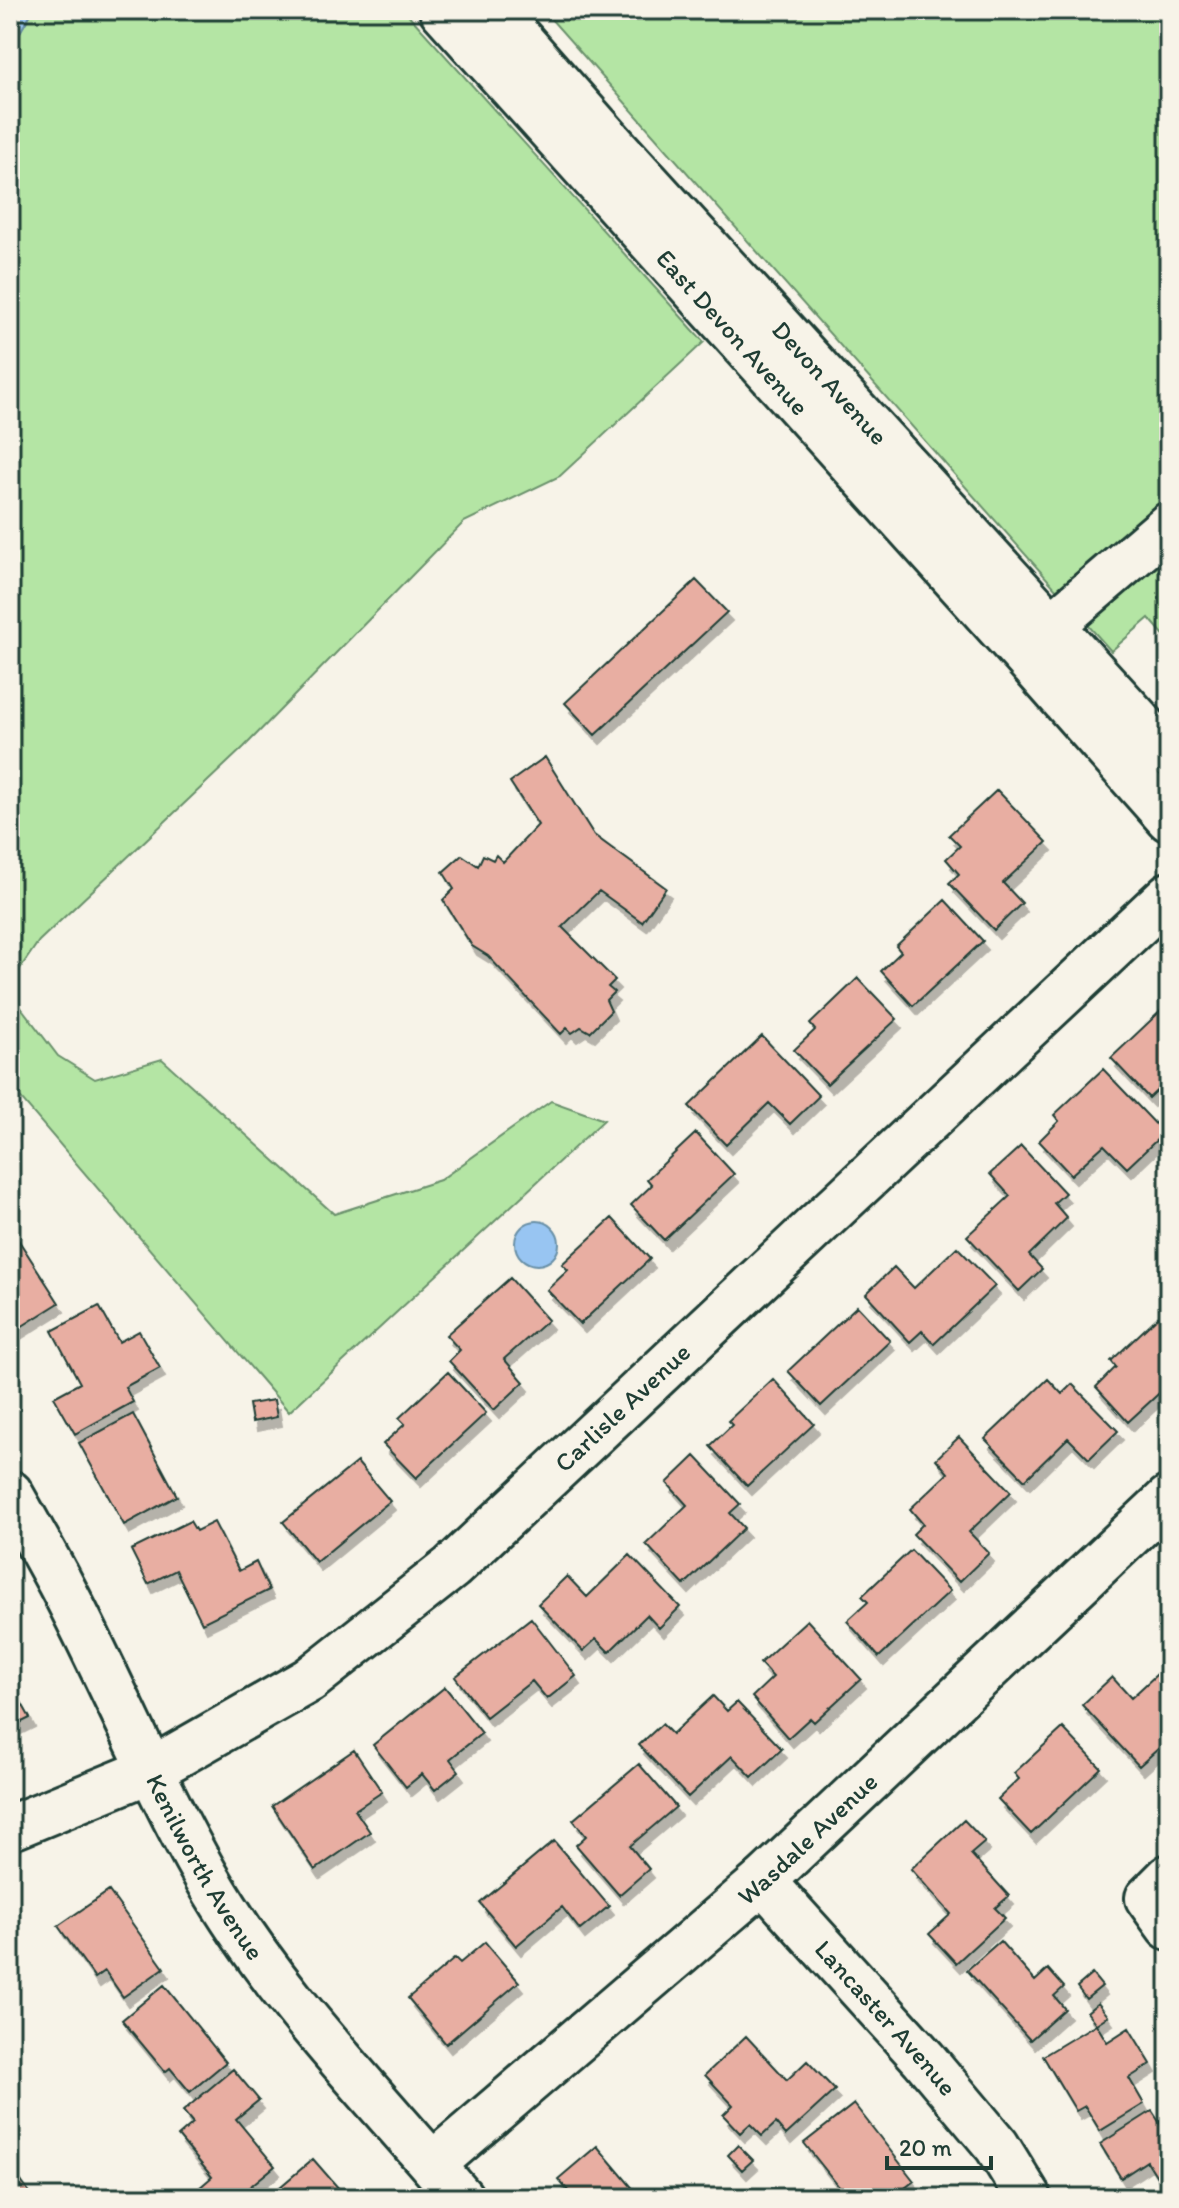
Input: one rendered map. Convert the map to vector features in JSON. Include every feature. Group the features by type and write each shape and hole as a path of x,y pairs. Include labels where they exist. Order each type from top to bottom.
{"street":[{"name":"East Devon Avenue","path":"442,10 1038,640"},
{"name":"Devon Avenue","path":"494,10 1038,640 1169,819"},
{"path":"1038,640 1169,525"},
{"name":"Devon Avenue","path":"1038,640 1169,754"},
{"name":"Carlisle Avenue","path":"10,1828 151,1770 309,1680 452,1567 1169,895"},
{"name":"Kenilworth Avenue","path":"10,1493 60,1584 207,1877 256,1953 323,2040 461,2198"},
{"name":"Wasdale Avenue","path":"433,2164 763,1881 1169,1498"},
{"path":"1169,1877 1148,1898 1169,1927"},
{"name":"Lancaster Avenue","path":"763,1881 924,2059 997,2146 1029,2198"}],"green space":[{"path":"33,10 404,10 704,342 560,476 464,522 244,747 39,941 10,983 10,49"},
{"path":"543,10 1169,10 1169,641 1149,618 1111,651"},
{"path":"10,993 58,1056 95,1079 162,1059 334,1214 440,1180 551,1101 604,1120 289,1412 10,1086"}],"water":[{"path":"10,10 33,10 10,49"},
{"path":"537,1221 553,1227 559,1243 553,1259 537,1265 521,1259 515,1243 521,1227"}],"building":[{"path":"696,580 727,612 595,735 565,703"},
{"path":"545,757 594,835 666,888 642,922 599,891 562,927 615,980 608,987 614,992 606,1000 611,1011 590,1032 581,1027 572,1033 567,1028 561,1034 488,956 472,946 443,900 454,889 443,872 462,855 478,866 483,855 493,860 496,855 503,862 538,825 510,782"},
{"path":"997,790 1047,842 1003,883 1022,903 994,930 949,883 959,874 946,859 960,846 949,835"},
{"path":"945,900 983,941 913,1006 881,971 901,952 896,946"},
{"path":"858,978 897,1019 827,1084 794,1050 815,1030 810,1024"},
{"path":"1169,1003 1169,1079 1149,1098 1111,1058"},
{"path":"762,1036 819,1096 790,1124 769,1103 726,1145 689,1106"},
{"path":"1103,1069 1164,1133 1127,1168 1104,1145 1071,1175 1039,1141 1059,1121 1054,1115"},
{"path":"696,1133 734,1174 664,1240 631,1205 652,1185 647,1179"},
{"path":"1021,1146 1065,1193 1054,1203 1067,1218 1029,1255 1042,1269 1019,1291 967,1236 1010,1196 990,1174"},
{"path":"612,1218 650,1259 580,1324 547,1290 568,1270 562,1264"},
{"path":"10,1227 59,1303 16,1330 10,1322"},
{"path":"957,1247 995,1286 934,1344 922,1331 910,1342 866,1294 894,1267 914,1288"},
{"path":"510,1278 548,1320 504,1359 524,1382 494,1410 449,1361 460,1350 446,1335"},
{"path":"99,1306 119,1342 139,1331 160,1368 125,1387 133,1402 75,1434 54,1397 80,1383 52,1331"},
{"path":"857,1306 890,1341 821,1406 788,1371"},
{"path":"1160,1315 1169,1324 1169,1384 1128,1422 1096,1387 1116,1367 1111,1361"},
{"path":"448,1372 486,1413 416,1478 383,1444 405,1424 399,1418"},
{"path":"773,1379 814,1424 747,1486 710,1446 732,1425 728,1421"},
{"path":"1048,1379 1062,1394 1072,1384 1118,1431 1089,1459 1068,1438 1025,1480 985,1439"},
{"path":"274,1400 277,1417 252,1422 249,1404"},
{"path":"133,1414 177,1496 124,1525 79,1443"},
{"path":"959,1437 1011,1492 969,1532 989,1553 959,1582 913,1534 923,1524 910,1509 948,1473 936,1459"},
{"path":"695,1456 740,1504 730,1513 744,1528 684,1585 646,1544 687,1505 667,1483"},
{"path":"357,1462 390,1501 316,1562 283,1522"},
{"path":"190,1521 196,1531 214,1522 239,1571 256,1562 269,1590 202,1623 176,1570 148,1584 131,1550"},
{"path":"911,1550 950,1591 879,1657 847,1621 868,1602 862,1596"},
{"path":"630,1555 680,1607 659,1628 647,1615 609,1652 596,1639 583,1651 538,1604 567,1576 587,1597"},
{"path":"531,1618 576,1676 547,1699 532,1681 486,1717 455,1677"},
{"path":"807,1620 861,1679 814,1722 810,1718 788,1738 752,1697 773,1677 760,1663"},
{"path":"1169,1663 1169,1739 1139,1766 1082,1705 1112,1677 1131,1698"},
{"path":"10,1682 30,1718 10,1728"},
{"path":"445,1687 482,1733 450,1759 459,1771 435,1790 422,1774 406,1787 373,1745"},
{"path":"713,1696 727,1711 737,1702 782,1749 752,1777 732,1756 688,1797 639,1745 662,1724 672,1734"},
{"path":"1063,1728 1101,1768 1031,1834 998,1799 1019,1779 1014,1773"},
{"path":"354,1750 382,1792 355,1810 370,1832 315,1870 272,1806"},
{"path":"639,1764 676,1807 630,1846 649,1869 619,1895 576,1845 586,1836 573,1820"},
{"path":"964,1820 985,1842 971,1854 1009,1896 995,1908 1005,1918 956,1963 929,1934 951,1914 911,1869"},
{"path":"554,1841 609,1906 580,1930 562,1907 516,1946 480,1903"},
{"path":"109,1891 164,1968 123,1997 105,1971 95,1978 58,1926"},
{"path":"1000,1941 1035,1981 1048,1969 1064,1987 1054,1996 1065,2009 1030,2040 967,1970"},
{"path":"485,1942 519,1982 446,2044 408,1998 455,1958 460,1963"},
{"path":"1092,1974 1102,1986 1086,1999 1077,1987"},
{"path":"164,1985 226,2062 190,2092 170,2068 165,2072 122,2020"},
{"path":"1098,2003 1108,2016 1096,2024 1087,2012"},
{"path":"1096,2024 1107,2042 1129,2028 1151,2064 1129,2078 1144,2104 1100,2131 1085,2106 1076,2111 1043,2056"},
{"path":"746,2036 787,2080 807,2061 835,2090 786,2135 776,2123 762,2136 750,2124 740,2133 723,2115 733,2105 705,2075"},
{"path":"233,2069 259,2100 236,2119 275,2166 236,2198 205,2198 198,2189 212,2177 178,2136 193,2123 183,2111"},
{"path":"854,2104 914,2181 892,2198 848,2198 804,2143"},
{"path":"1152,2111 1162,2126 1169,2121 1169,2196 1147,2161 1121,2178 1100,2144"},
{"path":"738,2145 753,2160 742,2170 728,2155"},
{"path":"597,2146 641,2198 574,2198 558,2179"},
{"path":"313,2159 347,2198 267,2198"},
{"path":"16,2174 33,2198 10,2198 10,2178"}]}
